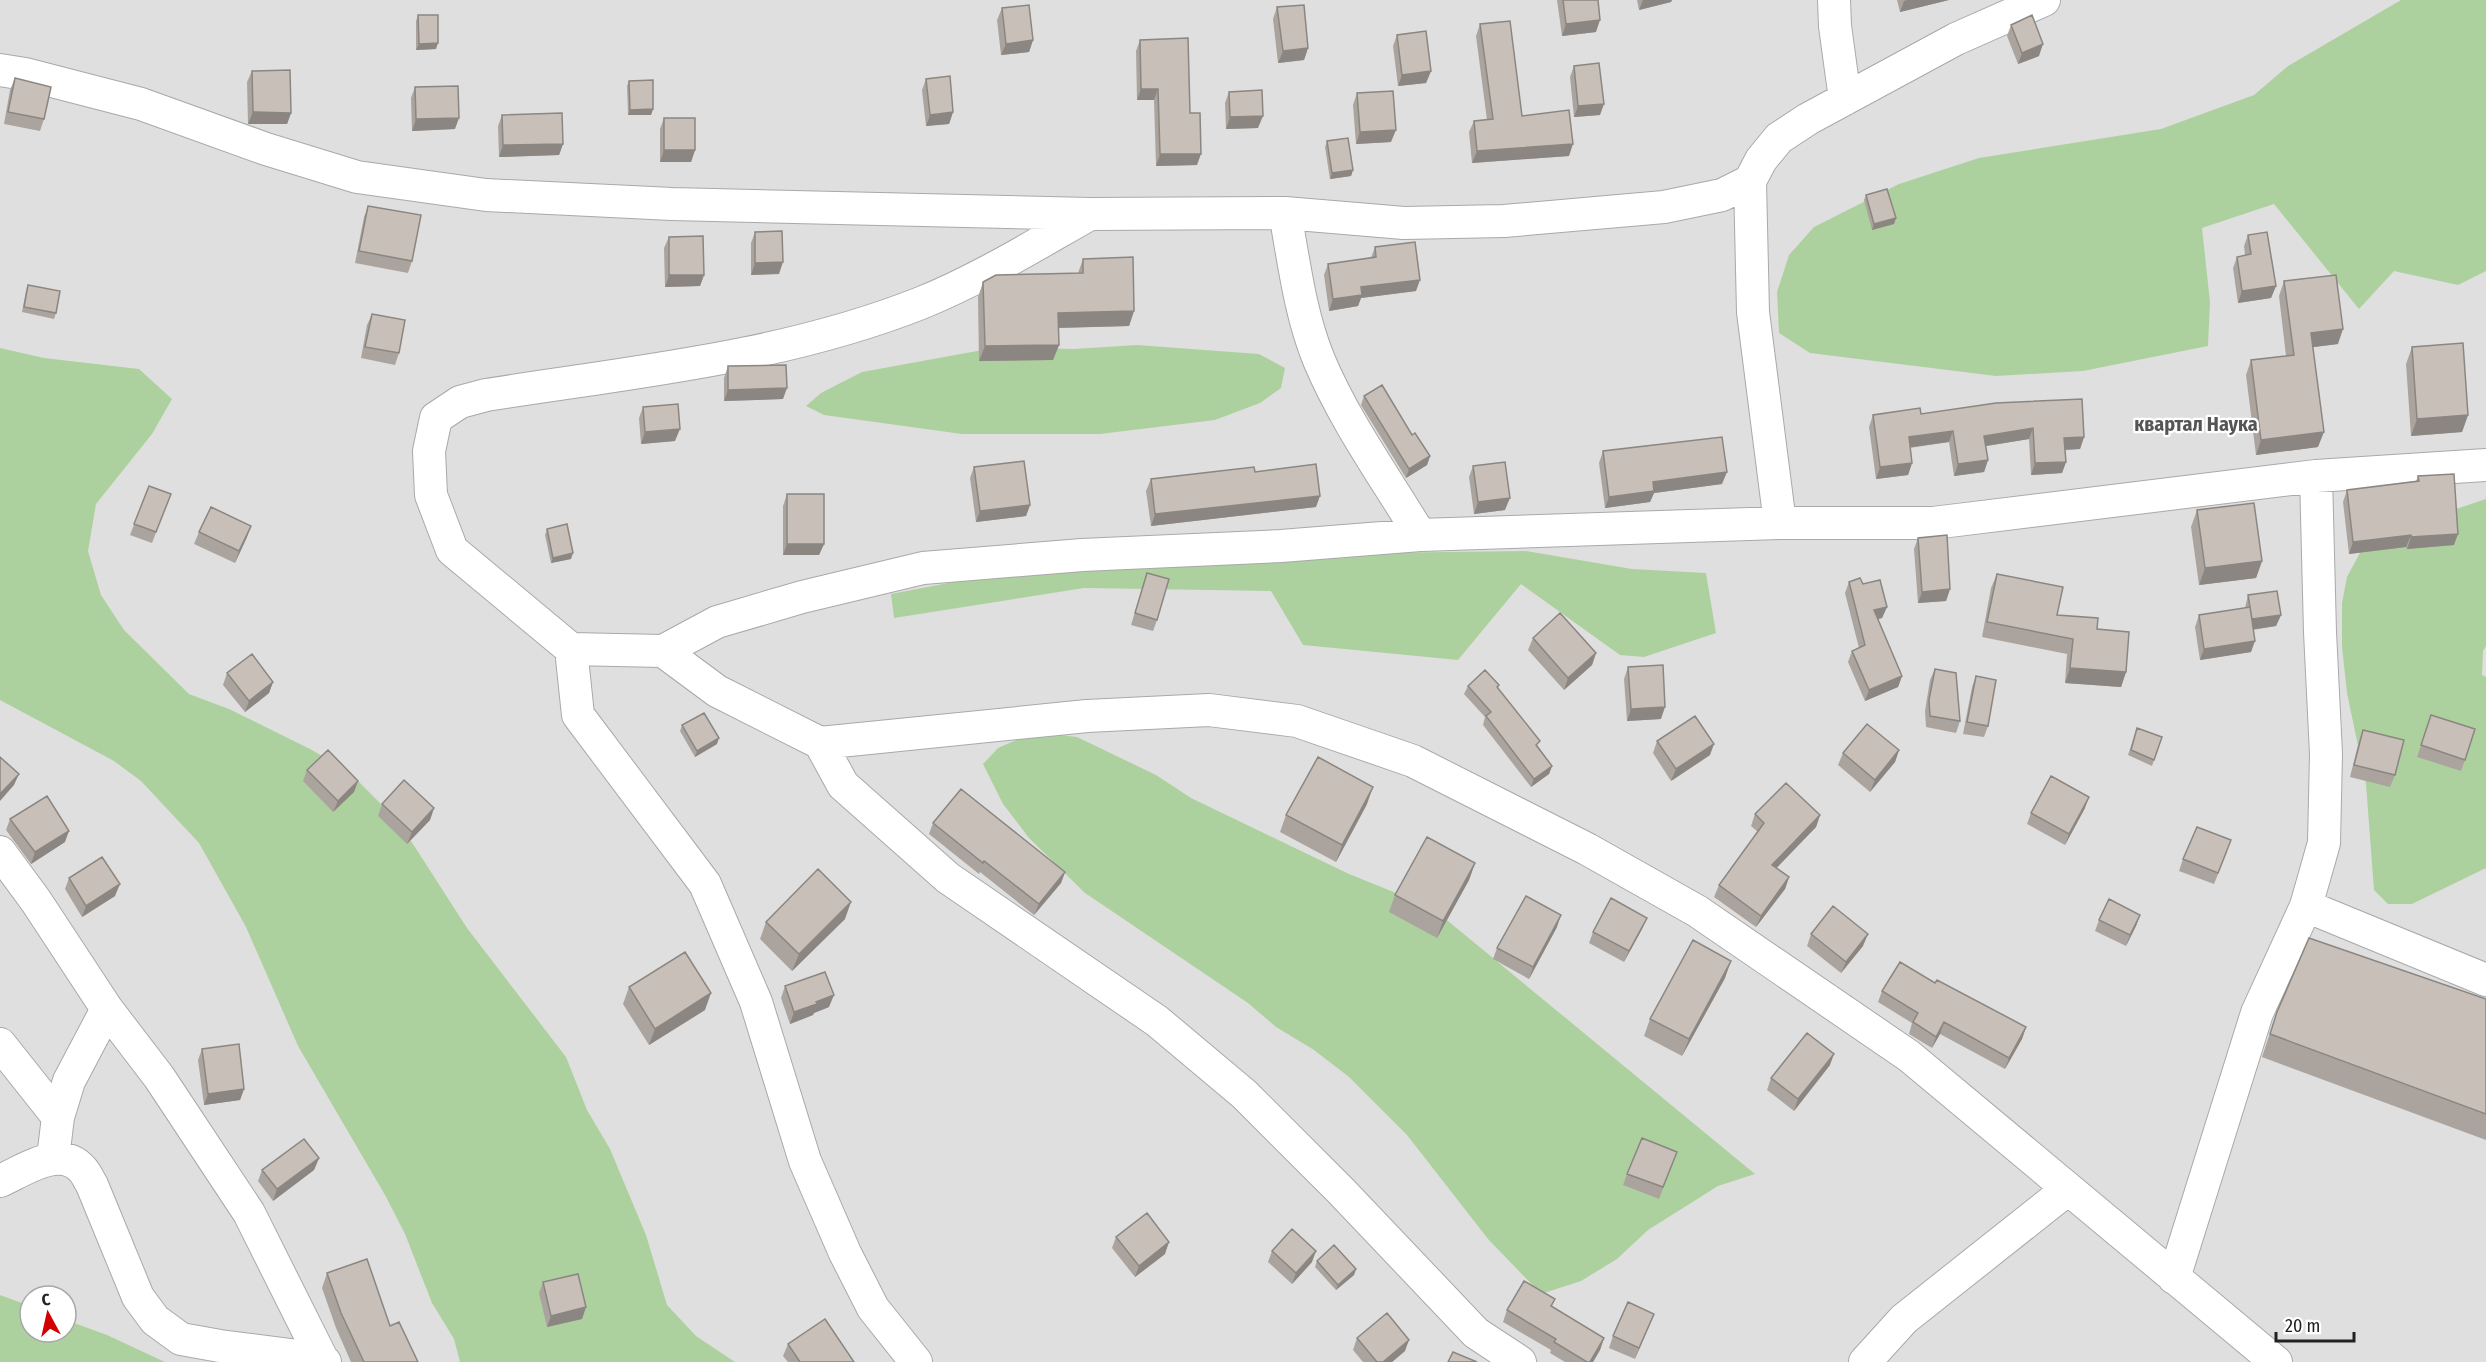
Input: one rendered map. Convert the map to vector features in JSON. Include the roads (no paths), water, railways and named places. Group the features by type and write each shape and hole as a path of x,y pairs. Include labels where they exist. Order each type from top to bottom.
{"street":[{"path":"1834,0 1835,26 1845,99"},
{"path":"1780,524 1753,312 1750,181 1761,160 1779,138 1845,99 1956,39 2044,0"},
{"path":"0,70 25,74 141,104 266,149 357,177 486,195 672,204 1090,214 1285,213 1404,223 1504,221 1664,207 1722,195 1750,181"},
{"path":"1285,213 1299,290 1318,358 1349,423 1419,535"},
{"path":"1090,214 988,271 922,303 838,332 738,356 486,395 460,402 436,418 429,451 431,495 452,550 571,649 663,651 717,622 802,597 923,568 1082,555 1281,546 1419,535 1780,524 1933,523 2316,476 2486,465"},
{"path":"2174,1278 2257,1013 2306,906 2324,843 2326,754 2316,476"},
{"path":"571,649 578,715 705,884 756,1002 805,1161 845,1253 873,1308 916,1362"},
{"path":"663,651 717,691 820,743 1087,716 1209,710 1297,721 1413,761 1587,849 1697,911 1909,1056 2276,1362"},
{"path":"820,743 843,785 948,878 1157,1021 1244,1094 1342,1192 1476,1333 1520,1362"},
{"path":"0,852 36,901 107,1009 159,1077 249,1213 324,1360"},
{"path":"2306,906 2486,980"},
{"path":"52,1158 58,1117 69,1081 107,1009"},
{"path":"0,1044 58,1117"},
{"path":"0,1181 52,1158 69,1159 82,1168 92,1185 138,1298 155,1320 181,1339 324,1360"},
{"path":"1865,1362 1904,1319 2068,1189"}],"district":[{"name":"квартал Наука","path":"2196,424"}]}
